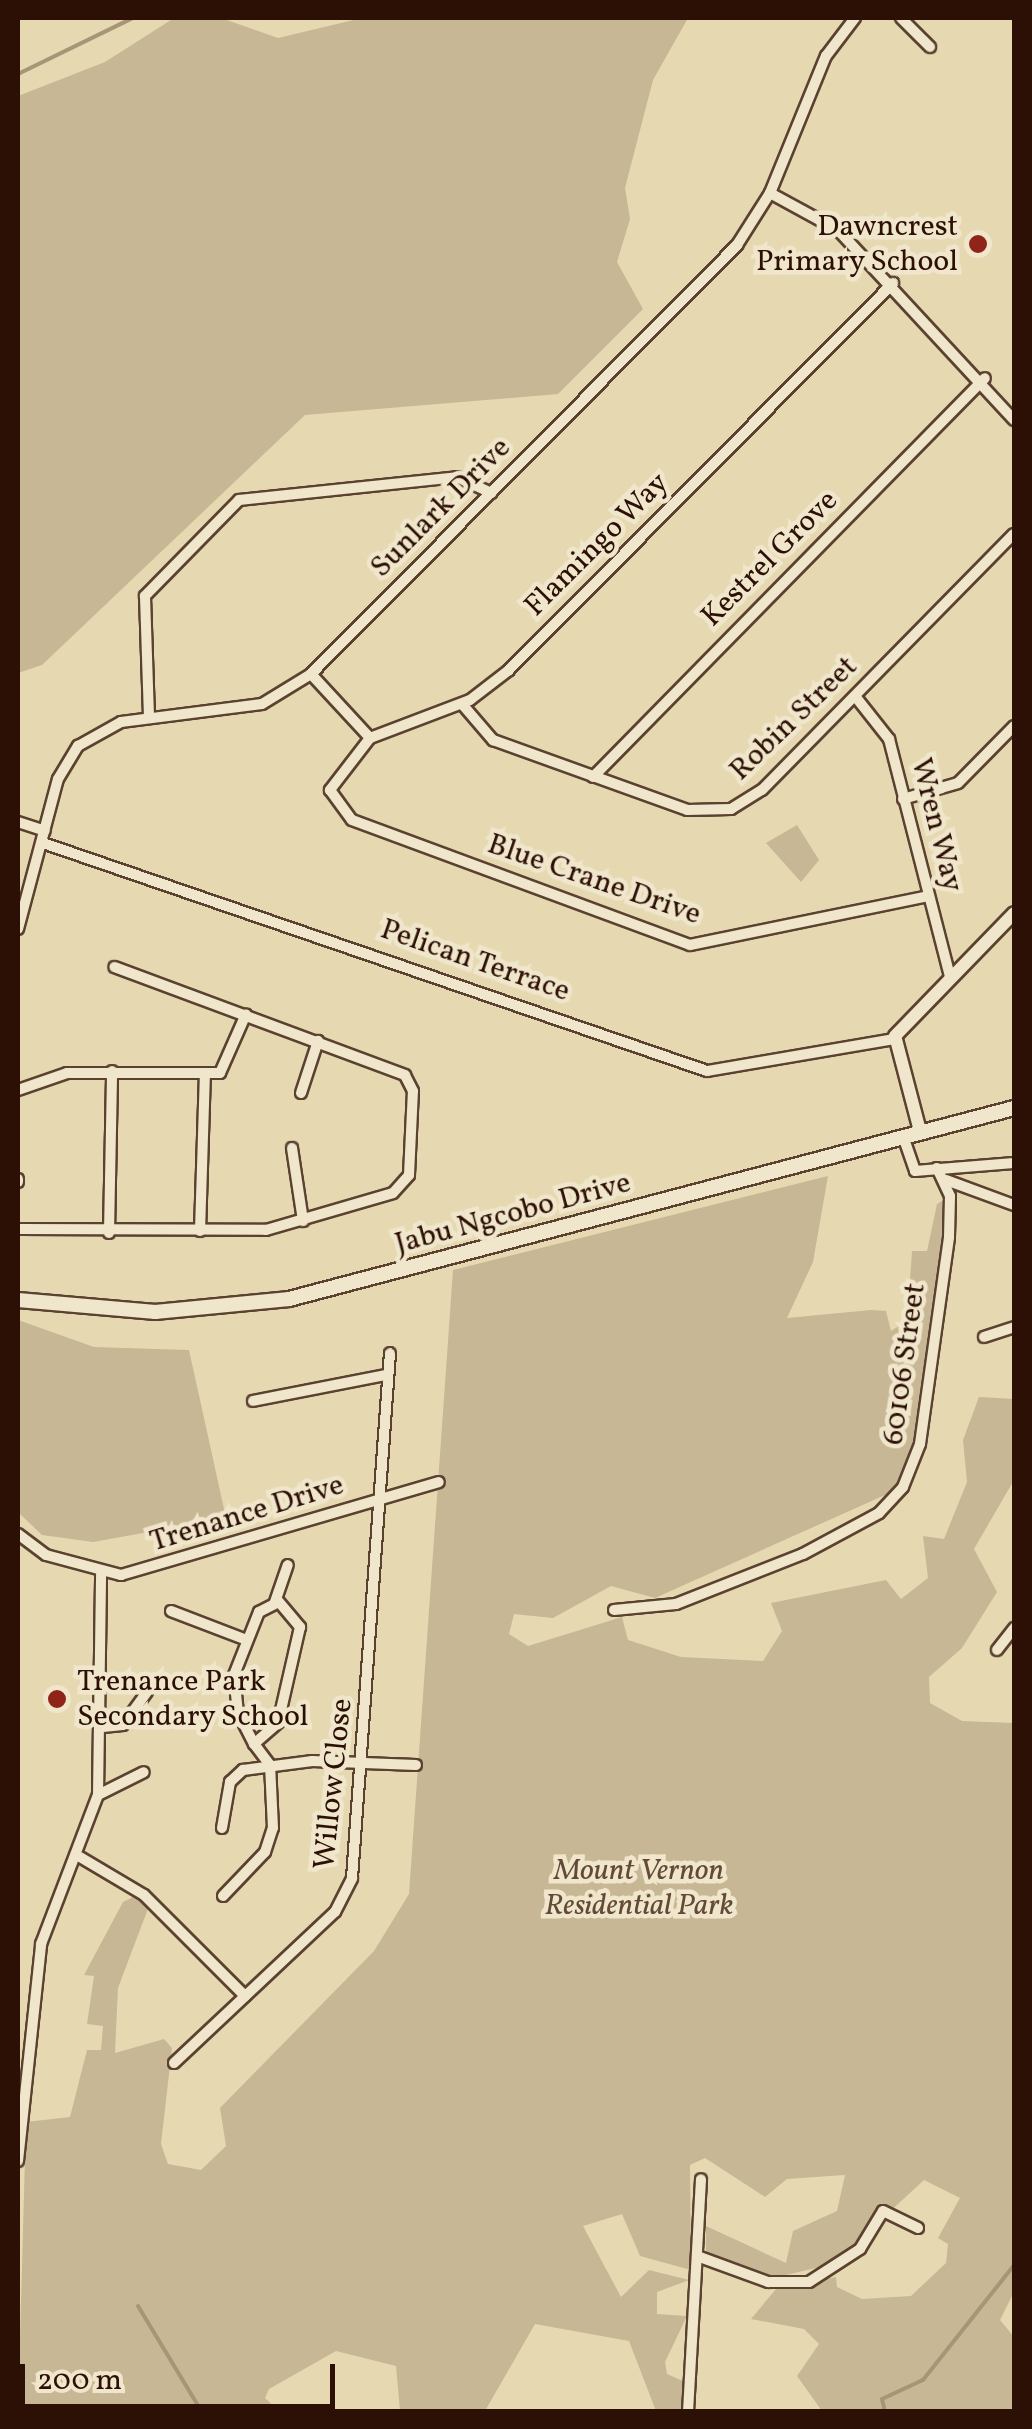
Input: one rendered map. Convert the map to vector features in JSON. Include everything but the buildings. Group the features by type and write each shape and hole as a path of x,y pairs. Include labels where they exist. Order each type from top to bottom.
{"main road":[{"name":"Jabu Ngcobo Drive","path":"18,1300 155,1312 289,1299 1014,1108"}],"street":[{"name":"Sunlark Drive","path":"18,929 44,837 78,746 149,717 245,709 311,674 729,253 770,193 807,94 855,18"},
{"path":"901,18 930,47"},
{"path":"770,193 831,224 985,378 1014,420"},
{"name":"Flamingo Way","path":"370,738 462,704 509,670 893,283"},
{"name":"Kestrel Grove","path":"593,777 985,378"},
{"path":"149,717 146,596 239,500 457,477 492,493"},
{"name":"Robin Street","path":"462,704 485,736 686,810 731,809 855,696 1014,534"},
{"path":"311,674 370,738"},
{"name":"Wren Way","path":"855,696 884,728 950,977"},
{"path":"904,799 958,783 1014,726"},
{"name":"Blue Crane Drive","path":"370,738 333,780 332,798 347,817 678,942 721,945 928,896"},
{"name":"Pelican Terrace","path":"18,822 44,837 707,1071 895,1039"},
{"path":"920,1131 895,1039 1014,914"},
{"path":"18,1229 109,1234 200,1231 304,1221 394,1192 411,1162 411,1082 318,1041 114,967"},
{"path":"18,1090 67,1073 205,1074 232,1062 246,1014"},
{"path":"301,1093 318,1041"},
{"path":"109,1234 112,1071"},
{"path":"200,1231 205,1074"},
{"path":"903,1136 916,1171 1014,1164"},
{"path":"292,1148 304,1221"},
{"path":"937,1168 946,1180 1014,1205"},
{"name":"60106 Street","path":"614,1610 676,1604 804,1554 880,1513 903,1487 920,1444 946,1256 946,1180"},
{"path":"984,1337 1014,1327"},
{"name":"Willow Close","path":"174,2064 343,1900 358,1852 390,1353"},
{"path":"253,1401 386,1375"},
{"name":"Trenance Drive","path":"18,1534 46,1555 101,1573 158,1570 438,1482"},
{"path":"223,1896 265,1852 270,1765 254,1744 234,1693 244,1639 275,1602 288,1565"},
{"path":"18,2161 34,1973 80,1857 98,1794 103,1727 101,1573"},
{"path":"254,1744 278,1722 300,1627 275,1602"},
{"path":"171,1610 244,1639"},
{"path":"997,1650 1014,1628"},
{"path":"103,1727 122,1724 147,1692"},
{"path":"222,1828 230,1782 270,1765 416,1765"},
{"path":"98,1794 144,1772"},
{"path":"80,1857 144,1895 245,1996"},
{"path":"688,2412 701,2180"},
{"path":"697,2256 798,2283 860,2249 883,2211 918,2228"}],"green space":[{"path":"174,18 221,18 278,38 362,18 688,18 653,80 625,188 630,219 617,262 643,309 558,394 305,415 42,665 18,673 18,96 105,62"},
{"path":"797,825 819,860 801,882 766,843"},
{"name":"Mount Vernon Residential Park","path":"828,1176 813,1262 787,1318 886,1311 891,1331 907,1321 912,1251 927,1251 937,1204 947,1198 918,1429 894,1491 655,1598 611,1586 553,1618 514,1614 509,1634 528,1646 622,1617 628,1640 681,1657 763,1661 782,1631 771,1603 886,1580 901,1599 928,1578 923,1536 944,1539 967,1482 963,1440 979,1397 1014,1399 1014,1480 974,1549 997,1592 962,1648 929,1677 930,1703 962,1721 1014,1723 1014,2292 1000,2320 1014,2337 1014,2411 822,2411 797,2376 819,2344 804,2329 751,2319 776,2289 836,2277 837,2287 862,2299 911,2296 946,2263 948,2244 938,2238 960,2198 924,2180 833,2264 773,2278 706,2254 706,2226 786,2263 793,2231 837,2211 845,2175 787,2179 765,2197 705,2158 690,2165 691,2270 640,2256 622,2214 583,2226 621,2297 649,2270 689,2280 657,2292 657,2314 687,2316 665,2362 667,2374 685,2382 682,2411 656,2411 629,2341 535,2324 485,2411 400,2411 396,2366 336,2351 269,2389 265,2398 279,2411 18,2411 26,2122 70,2117 87,2050 101,2050 103,2026 87,2024 94,1976 84,1975 123,1902 137,1895 149,1906 118,1988 115,2053 164,2039 172,2048 161,2144 168,2164 201,2170 226,2146 220,2108 374,1951 409,1894 453,1270"},
{"path":"18,1320 94,1347 189,1350 226,1518 93,1542 42,1535 18,1512"}],"waterway":[{"path":"18,74 133,18"},
{"path":"885,2412 882,2399 923,2380 1014,2265"},
{"path":"138,2306 202,2412"}],"place":[{"name":"Dawncrest Primary School","path":"978,244"},
{"name":"Trenance Park Secondary School","path":"57,1699"}]}
